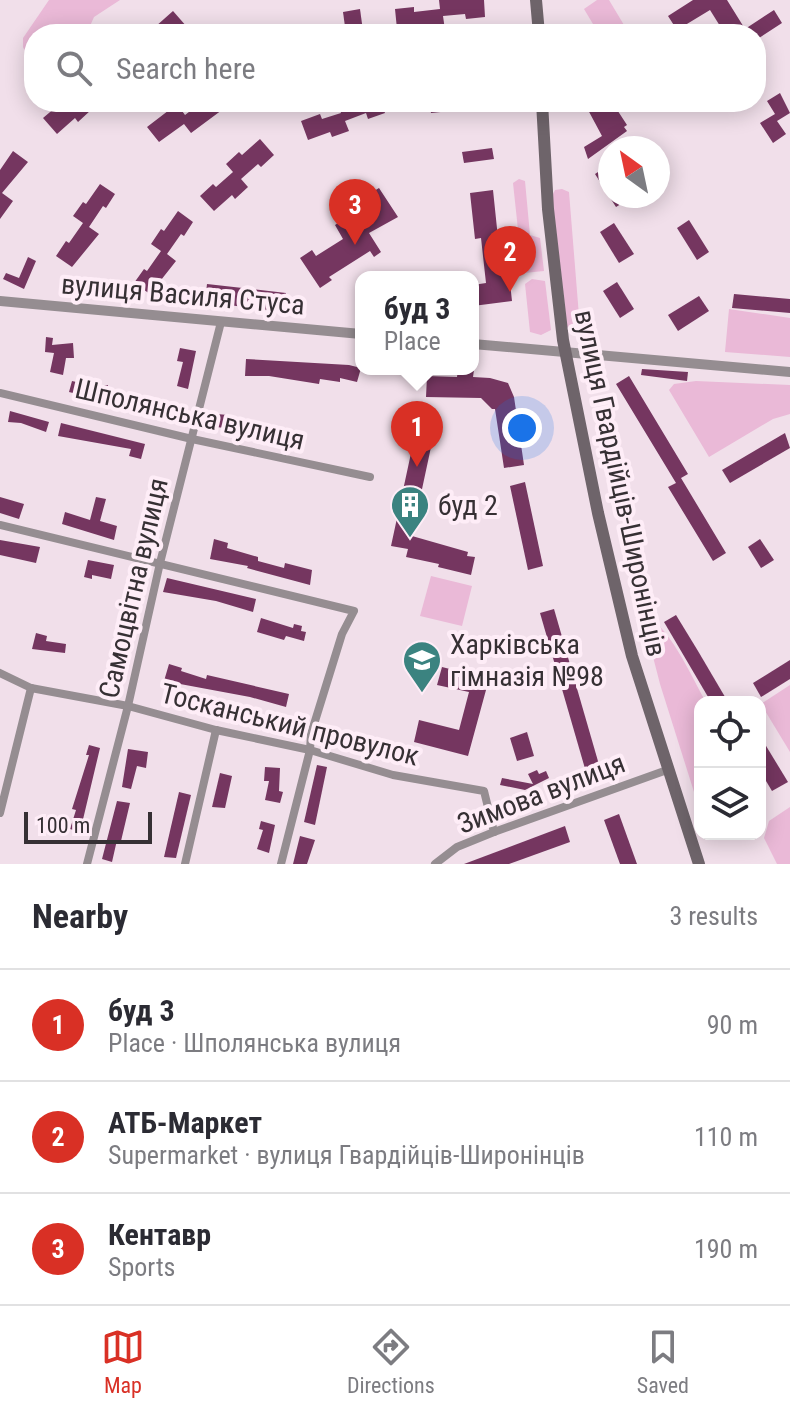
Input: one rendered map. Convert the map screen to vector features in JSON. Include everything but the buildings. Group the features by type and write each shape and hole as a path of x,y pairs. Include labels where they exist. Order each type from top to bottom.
{"main road":[{"path":"536,0 538,24"},
{"name":"вулиця Гвардійців-Широнінців","path":"543,112 548,209 565,354 615,593 667,770 699,864"}],"street":[{"name":"вулиця Василя Стуса","path":"0,301 355,333"},
{"name":"Самоцвітна вулиця","path":"87,864 221,322"},
{"path":"479,345 790,372"},
{"name":"Шполянська вулиця","path":"0,393 370,477"},
{"path":"0,525 354,611 342,634 315,719 281,864"},
{"name":"Тосканський провулок","path":"0,673 31,688 128,706 216,730 310,750 393,775 484,791 494,832"},
{"path":"0,813 31,688"},
{"path":"185,864 216,730"},
{"name":"Зимова вулиця","path":"435,864 457,847 494,832 667,770"}],"shaded area":[{"path":"49,0 120,0 94,17 91,24 33,24"},
{"path":"597,0 609,0 623,24 593,24 584,9"},
{"path":"519,179 525,181 530,235 540,238 544,271 524,273 522,267 513,183"},
{"path":"555,190 569,192 580,331 577,334 571,333 567,326 552,196"},
{"path":"532,279 545,281 551,330 541,335 530,332 525,284"},
{"path":"729,309 790,318 790,357 725,352"},
{"path":"696,381 790,385 790,414 773,419 709,457 669,390 674,384"},
{"path":"431,576 472,586 462,626 420,616"},
{"path":"642,614 652,619 670,639 703,696 694,696 694,792"},
{"path":"790,685 790,752 766,712 766,701"},
{"path":"790,807 790,864 777,864 765,840 769,821"}],"place":[{"name":"Кентавр","path":"355,245"},
{"name":"АТБ-Маркет","path":"510,292"},
{"name":"буд 3","path":"417,467"},
{"name":"буд 2","path":"410,539"},
{"name":"Харківська гімназія №98","path":"422,694"}]}
